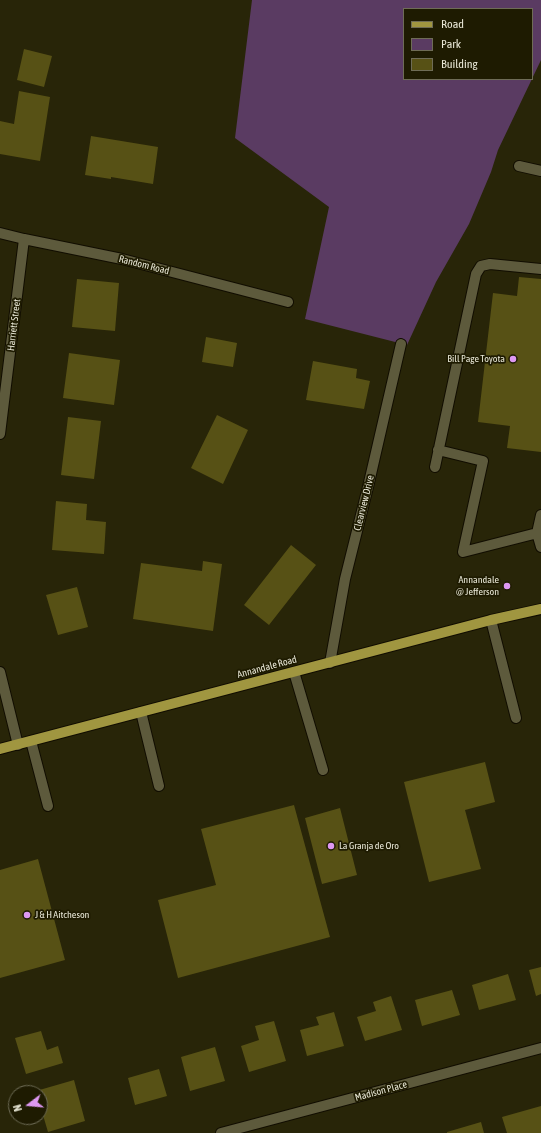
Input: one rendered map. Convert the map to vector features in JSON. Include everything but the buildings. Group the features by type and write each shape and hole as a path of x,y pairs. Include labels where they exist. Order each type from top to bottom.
{"main road":[{"name":"Annandale Road","path":"0,749 491,620 541,609"}],"street":[{"path":"519,166 541,171"},
{"name":"Random Road","path":"0,233 122,259 288,302"},
{"name":"Harriett Street","path":"0,434 24,239"},
{"path":"435,467 476,274 481,266 490,264 541,269"},
{"name":"Clearview Drive","path":"330,662 345,579 401,344"},
{"path":"438,450 483,461 463,552 539,532"},
{"path":"541,515 539,532 541,547"},
{"path":"491,620 516,718"},
{"path":"0,672 18,745"},
{"path":"294,672 323,770"},
{"path":"141,712 159,786"},
{"path":"32,741 48,806"},
{"name":"Madison Place","path":"221,1133 541,1048"}],"green space":[{"path":"252,0 541,0 541,60 533,77 533,8 403,8 403,80 532,80 498,150 491,172 469,224 436,282 407,345 305,319 329,207 235,138"}],"place":[{"name":"Bill Page Toyota","path":"513,359"},
{"name":"Annandale @ Jefferson","path":"507,586"},
{"name":"La Granja de Oro","path":"331,846"},
{"name":"J & H Aitcheson","path":"27,915"}]}
